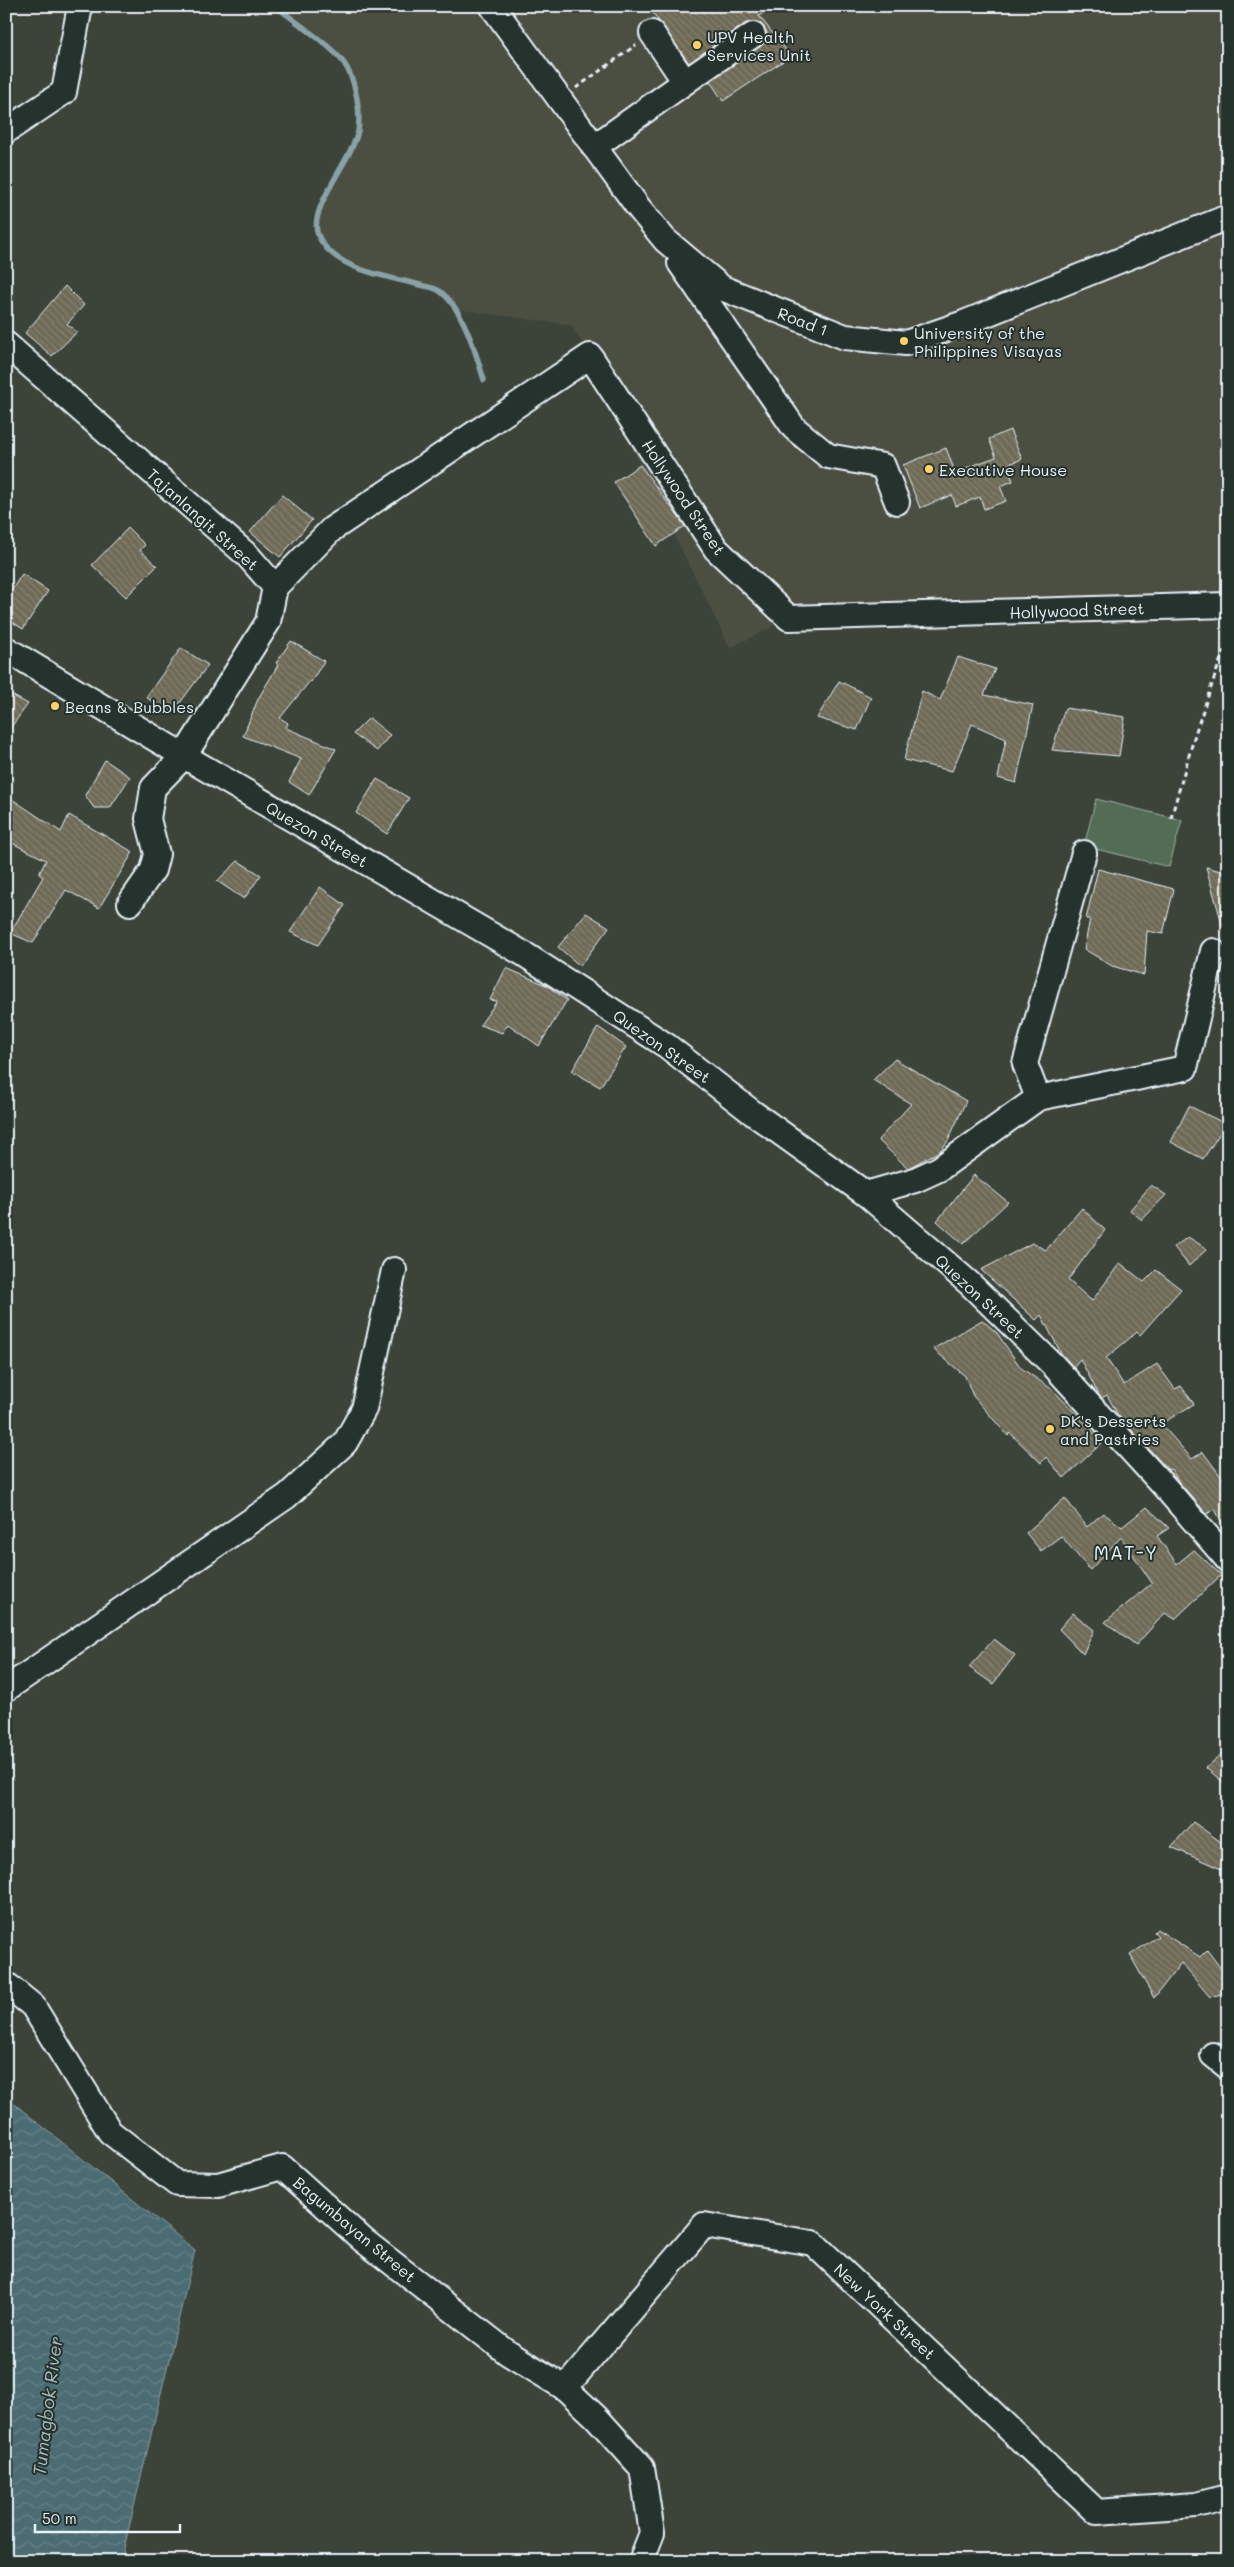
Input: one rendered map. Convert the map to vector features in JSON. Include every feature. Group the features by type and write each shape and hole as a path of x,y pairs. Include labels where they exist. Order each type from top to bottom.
{"street":[{"path":"6,132 64,92 80,6"},
{"name":"Road 1","path":"492,6 559,100 665,240 722,288 845,337 906,343 964,323 1228,217"},
{"path":"652,33 686,82"},
{"path":"594,147 753,35"},
{"path":"665,240 794,428 828,456 883,466 897,502"},
{"name":"Tajanlangit Street","path":"6,344 248,556 275,587"},
{"name":"Hollywood Street","path":"275,587 332,529 590,356 716,549 789,618 1228,606"},
{"path":"130,904 153,870 157,854 148,819 152,788 184,756 268,622 275,587"},
{"name":"Quezon Street","path":"6,649 184,756 548,969 667,1046 753,1113 866,1194 969,1283 1052,1365 1164,1486 1228,1560"},
{"path":"1038,1098 1025,1064 1084,853"},
{"path":"866,1194 915,1180 939,1169 1038,1098 1185,1068 1213,951"},
{"path":"6,1689 287,1496 345,1443 364,1409 394,1270"},
{"name":"Bagumbayan Street","path":"6,1984 33,2006 110,2132 177,2184 218,2185 282,2167 363,2240 508,2353 565,2388 596,2417 642,2468 652,2533 641,2561"},
{"name":"New York Street","path":"565,2388 704,2225 812,2243 1098,2512 1196,2505 1228,2498"}],"path":[{"path":"559,100 652,33"},
{"path":"1171,818 1196,731 1228,638"}],"shaded area":[{"name":"University of the Philippines Visayas","path":"276,6 1228,6 1228,608 789,618 730,648 640,465 590,356 571,325 455,309 438,290 347,265 322,243 317,234 316,220 351,151 358,130 357,100 347,67 321,41"}],"green space":[{"path":"1096,799 1182,820 1169,867 1084,846"}],"water":[{"name":"Tumagbok River","path":"6,2097 195,2250 121,2561 6,2561"}],"building":[{"name":"UPV Health Services Unit","path":"648,6 773,6 759,16 791,56 723,101 710,81 761,46 767,34 764,27 758,22 746,23 689,63"},
{"path":"65,286 84,305 67,324 77,332 52,356 25,333"},
{"name":"Executive House","path":"1010,430 1022,459 1007,465 1013,481 1000,486 1006,501 984,509 980,497 956,506 952,495 920,508 903,465 946,448 955,472 996,457 989,439"},
{"path":"640,465 685,526 656,546 614,482"},
{"path":"282,495 312,520 280,557 250,532"},
{"path":"128,528 145,545 140,550 157,566 126,597 92,565"},
{"path":"22,574 48,591 23,629 6,618 6,599"},
{"path":"291,641 324,661 311,682 280,718 288,723 286,728 336,749 309,795 289,782 301,759 243,736 258,699 278,665 276,663"},
{"path":"181,648 208,665 171,715 146,697"},
{"path":"958,657 995,669 984,695 1033,705 1016,783 998,778 1006,739 972,724 952,771 904,760 922,691 940,700"},
{"path":"839,681 871,697 857,730 817,718"},
{"path":"6,692 28,704 6,734"},
{"path":"1065,708 1125,717 1119,756 1052,750"},
{"path":"369,718 390,735 377,751 353,734"},
{"path":"105,760 130,777 110,808 94,808 85,795"},
{"path":"377,779 409,798 387,834 356,813"},
{"path":"6,795 61,832 69,815 133,852 99,908 66,890 33,943 10,933 43,877 39,874 46,860 6,840"},
{"path":"238,861 261,875 244,899 217,881"},
{"path":"1206,867 1228,873 1228,926 1223,927"},
{"path":"1098,869 1174,889 1163,934 1147,931 1144,975 1112,966 1084,949 1090,919 1086,919"},
{"path":"320,887 345,905 318,945 290,932"},
{"path":"586,913 609,927 580,966 558,947"},
{"path":"506,968 546,985 567,1000 539,1046 508,1024 502,1033 480,1025 497,1001 490,1000"},
{"path":"598,1027 626,1047 600,1087 572,1071"},
{"path":"895,1059 966,1101 948,1141 940,1151 908,1168 878,1140 911,1104 873,1080"},
{"path":"1189,1106 1226,1124 1203,1159 1171,1142"},
{"path":"974,1175 1008,1202 963,1244 937,1221"},
{"path":"1151,1185 1166,1195 1142,1220 1130,1210"},
{"path":"1082,1208 1105,1230 1068,1280 1092,1301 1120,1263 1144,1282 1156,1270 1181,1289 1140,1335 1137,1332 1106,1358 1124,1385 1157,1364 1175,1389 1181,1386 1194,1404 1161,1424 1192,1459 1203,1452 1228,1486 1228,1536 1215,1509 1207,1514 1179,1482 1171,1469 1168,1470 1118,1415 1107,1395 1102,1398 1099,1395 1080,1359 1073,1367 1061,1353 1041,1315 1036,1320 981,1270 1032,1243 1046,1250"},
{"path":"1188,1237 1207,1249 1189,1266 1174,1247"},
{"path":"982,1320 997,1333 1021,1368 1053,1390 1103,1442 1064,1478 1046,1457 1041,1463 1010,1433 1008,1436 973,1396 965,1376 933,1349"},
{"path":"1065,1498 1087,1527 1103,1513 1122,1527 1147,1507 1169,1528 1157,1536 1177,1564 1194,1550 1221,1575 1175,1619 1165,1613 1136,1645 1105,1622 1152,1583 1121,1537 1090,1570 1061,1536 1041,1551 1026,1533"},
{"path":"1073,1613 1094,1630 1083,1654 1059,1629"},
{"path":"994,1639 1015,1655 993,1684 969,1667"},
{"path":"1228,1748 1228,1786 1206,1768"},
{"path":"1193,1822 1228,1847 1228,1872 1171,1847"},
{"path":"1157,1929 1200,1957 1207,1950 1228,1978 1228,1992 1210,1997 1181,1963 1154,1998 1130,1955 1158,1936 1154,1932"}],"waterway":[{"path":"276,6 325,44 342,60 353,82 357,99 358,131 348,156 324,198 316,224 318,235 325,247 347,263 375,274 433,288 447,297 455,307 467,331 484,380"}],"place":[{"name":"UPV Health Services Unit","path":"697,45"},
{"name":"University of the Philippines Visayas","path":"904,341"},
{"name":"Executive House","path":"929,469"},
{"name":"Beans & Bubbles","path":"55,706"},
{"name":"DK's Desserts and Pastries","path":"1050,1429"}],"district":[{"name":"MAT-Y","path":"1126,1552"}]}
